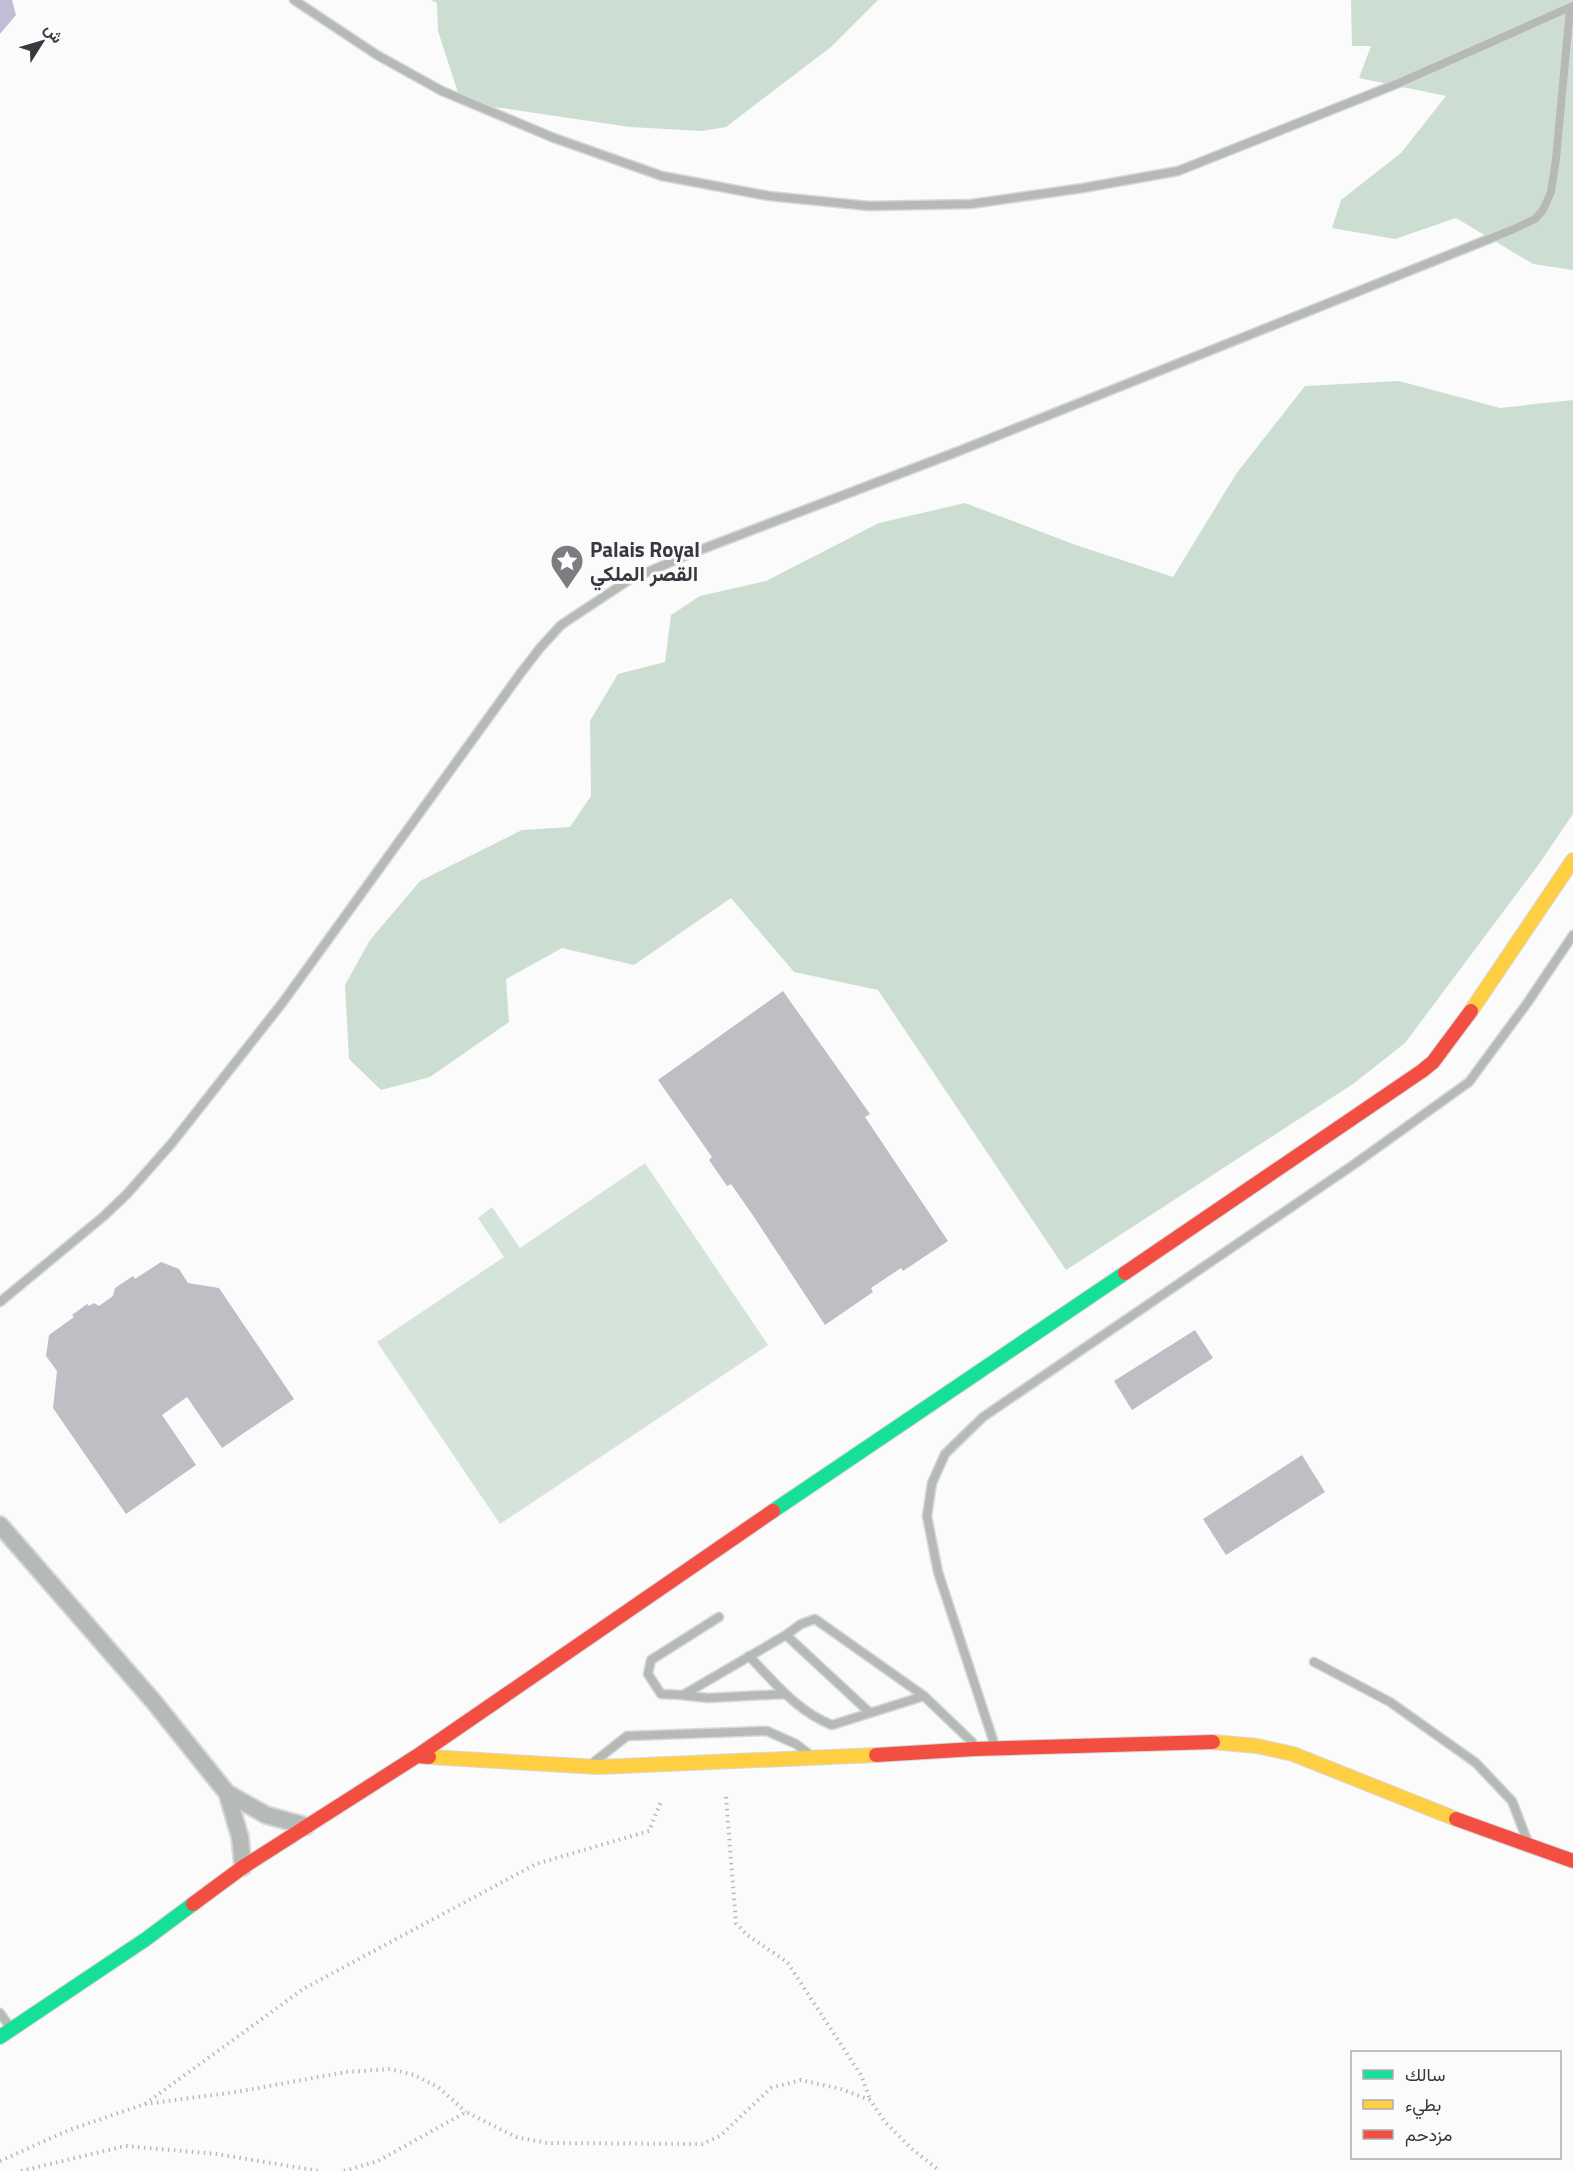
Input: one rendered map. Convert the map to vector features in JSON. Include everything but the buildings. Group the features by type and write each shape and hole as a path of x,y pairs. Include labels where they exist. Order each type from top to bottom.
{"street":[{"path":"6,2034 147,1939 243,1867 417,1756 1422,1071 1433,1062 1455,1035 1573,860"},
{"path":"0,1525 154,1702 227,1793 266,1815 306,1826"},
{"path":"417,1756 590,1766 815,1758 975,1749 1218,1742 1257,1746 1293,1754 1418,1805 1573,1861"},
{"path":"227,1793 240,1837 243,1867"}],"lane":[{"path":"0,1302 104,1216 127,1194 172,1143 283,1002 520,674 561,625 629,580 692,553 959,451 1535,219 1543,210 1551,192 1572,7 1399,83 1178,171 1083,188 971,204 869,206 769,196 662,176 554,138 442,91 377,55 294,0"},
{"path":"996,1750 938,1572 927,1516 932,1483 945,1454 982,1418 1347,1170 1470,1082 1573,935"},
{"path":"719,1617 651,1660 648,1674 661,1694 708,1698 784,1694"},
{"path":"675,1695 683,1695 801,1624 815,1619 924,1696 972,1742 975,1749"},
{"path":"786,1635 869,1712"},
{"path":"749,1656 784,1694 818,1720 832,1725 924,1696"},
{"path":"1314,1662 1390,1702 1476,1763 1512,1801 1529,1846"},
{"path":"590,1766 627,1736 767,1731 796,1744 815,1758"},
{"path":"0,2013 6,2034"}],"path":[{"path":"726,1797 736,1923 747,1935 787,1962 861,2075 870,2100 885,2122 912,2149 940,2171"},
{"path":"145,2104 313,1983 537,1864 649,1831 662,1799"},
{"path":"0,2161 69,2130 145,2104 236,2092 346,2072 390,2069 414,2075 438,2087 466,2112 516,2137 548,2143 702,2144 720,2136 771,2088 801,2080 841,2089 870,2100"},
{"path":"344,2171 378,2161 466,2112"},
{"path":"21,2171 125,2146 217,2154 319,2171"}],"shaded area":[{"path":"0,0 12,0 16,15 0,34"},
{"path":"645,1163 768,1345 500,1524 377,1342 504,1257 478,1218 492,1207 520,1248"}],"green space":[{"path":"431,0 878,0 831,47 726,127 702,131 630,127 461,102 438,31 437,3"},
{"path":"1351,0 1573,0 1573,270 1533,264 1456,218 1395,239 1332,228 1341,200 1401,153 1446,96 1359,78 1371,46 1352,46"},
{"path":"1399,381 1500,408 1573,400 1573,814 1539,864 1405,1043 1353,1084 1066,1270 878,990 794,972 731,898 634,965 562,948 506,979 509,1022 430,1077 381,1090 349,1059 345,985 370,940 420,881 522,830 570,827 591,796 590,721 618,674 665,662 671,615 700,596 766,581 879,523 965,503 1073,544 1173,577 1236,474 1305,386"}],"traffic: fast":[{"path":"773,1511 1125,1273"},
{"path":"0,2037 146,1939 193,1904"}],"traffic: slow":[{"path":"1471,1011 1573,860"},
{"path":"1213,1742 1257,1746 1293,1754 1456,1819"},
{"path":"429,1757 599,1767 876,1755"}],"traffic: jam":[{"path":"1125,1273 1422,1071 1433,1062 1471,1011"},
{"path":"417,1756 773,1511"},
{"path":"876,1755 975,1749 1213,1742"},
{"path":"193,1904 243,1867 417,1756 429,1757"},
{"path":"1456,1819 1573,1861"}],"place":[{"name":"Palais Royal القصر الملكي","path":"567,590"}]}
